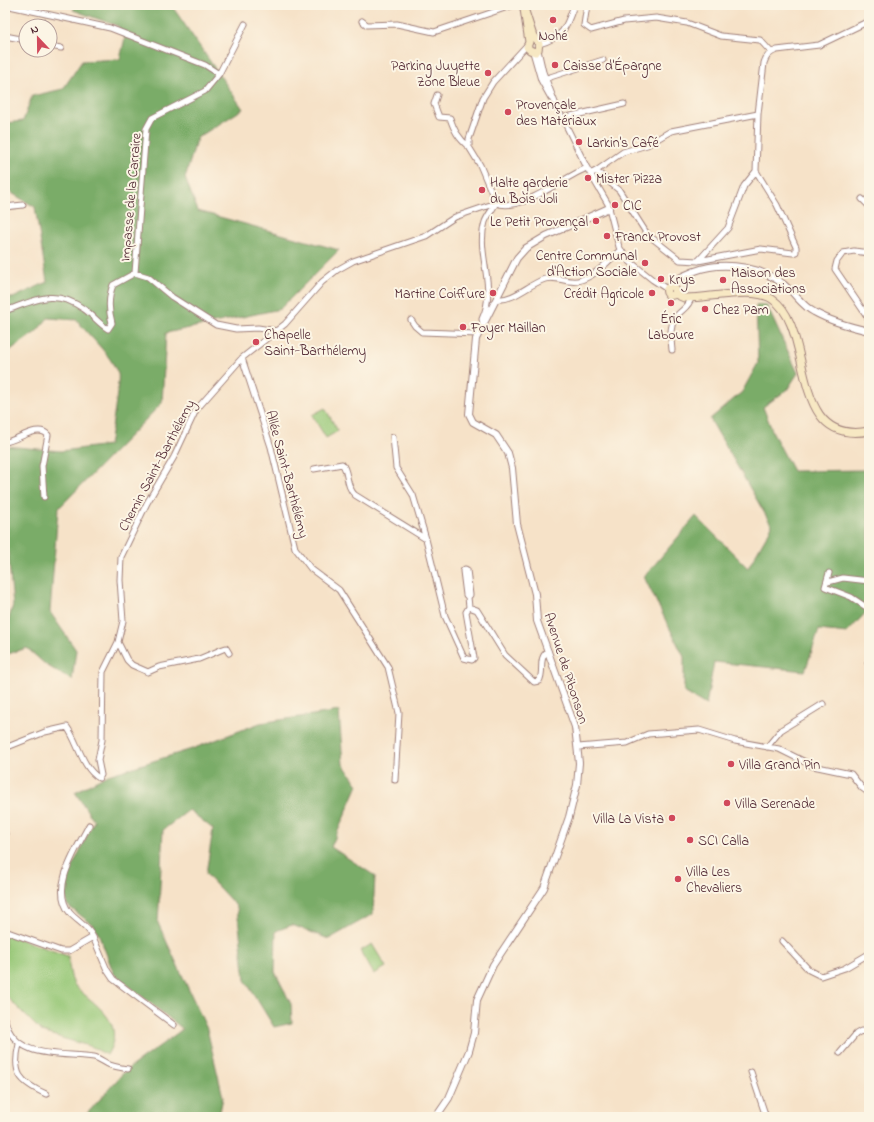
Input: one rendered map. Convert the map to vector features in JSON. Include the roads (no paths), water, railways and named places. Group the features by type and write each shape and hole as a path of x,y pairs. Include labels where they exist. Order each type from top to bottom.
{"main road":[{"path":"524,7 533,46"},
{"path":"672,289 680,297 691,298 749,293 771,298 778,304 790,324 810,397 821,416 836,428 845,431 854,433 869,431"}],"street":[{"path":"5,5 110,28 205,64 219,74"},
{"path":"362,21 367,25 397,24 434,32 514,5"},
{"path":"469,147 469,139 483,98 493,82 517,55 533,46 562,34 574,5"},
{"path":"587,5 584,25 591,30 624,21 656,18 687,24 721,36 760,40 771,52"},
{"path":"596,171 619,190 647,234 657,244 680,260 698,261 761,249 793,254 796,252 796,247 777,205 756,172 758,114 764,63 766,57 771,52 819,45 869,21"},
{"name":"Impasse de la Carraire","path":"135,273 146,129 152,118 205,91 219,74 245,24"},
{"path":"5,36 18,38"},
{"path":"533,46 538,57 543,80 590,174 604,196 609,208 620,250 653,280 672,289 681,278 696,270 714,267 737,266 751,269 782,284 806,307 815,313 869,331"},
{"path":"543,80 603,60"},
{"path":"437,95 434,104 439,117 450,118 454,130 461,140 469,147 480,165 496,203 485,222 484,234 489,297 487,308 482,319 483,324"},
{"path":"562,118 624,104"},
{"path":"590,174 623,152 647,145 671,130 758,114"},
{"name":"Chemin Saint-Barthélemy","path":"5,748 46,732 68,727 88,766 99,778 101,775 98,760 102,740 102,672 118,642 123,621 120,580 121,557 133,530 174,457 196,410 242,358 285,324 322,282 337,270 353,261 426,236 455,218 496,203 502,206 510,205 535,197 570,175 587,168"},
{"path":"698,261 728,228 744,186 756,172"},
{"path":"862,199 869,206"},
{"path":"5,207 23,205"},
{"name":"Avenue de Pibonson","path":"436,1117 449,1098 469,1051 474,1033 477,1000 493,965 544,888 571,810 577,785 579,764 575,727 537,621 535,594 518,524 512,468 508,453 496,435 473,422 469,414 472,367 478,334 497,299 510,269 526,248 546,236 609,208"},
{"path":"497,299 505,300 544,279 556,277 573,282 580,281 596,273 620,250"},
{"path":"869,253 854,251 843,253 837,261 835,269 869,319"},
{"path":"5,311 44,297 68,299 86,310 102,326 108,329 112,323 109,311 109,296 113,285 135,273 148,277 172,297 216,325 236,329 258,328 277,331"},
{"path":"672,350 670,331 675,318 689,305 691,298"},
{"path":"411,320 422,332 432,334 478,334"},
{"name":"Allée Saint-Barthélémy","path":"242,358 270,447 295,548 311,569 338,590 388,667 399,713 395,780"},
{"path":"5,402 5,410"},
{"path":"5,442 39,430 48,435 42,466 44,497"},
{"path":"393,437 396,468 413,495 426,539 445,616 464,658 472,660 474,652 466,612 469,607 468,597"},
{"path":"314,469 342,464 348,485 355,495 426,539"},
{"path":"829,573 828,582 825,587 851,597 869,609"},
{"path":"828,582 843,578 869,581"},
{"path":"469,607 478,610 505,654 534,682 539,681 541,678 542,658 548,651"},
{"path":"118,642 127,660 132,665 148,672 159,667 198,659 226,648 229,653"},
{"path":"768,747 781,730 823,704"},
{"path":"578,747 627,743 648,734 699,730 735,740 779,749 813,766 851,774 862,788 869,793"},
{"path":"89,825 63,878 61,890 64,904 70,913 90,931 113,980 174,1026"},
{"path":"5,834 5,845"},
{"path":"5,931 61,952 69,951 93,937"},
{"path":"782,941 809,970 820,976 845,968 867,955 869,956"},
{"path":"5,1020 11,1034 19,1044 29,1049 56,1055 95,1057 112,1066 128,1069"},
{"path":"840,1053 856,1034 861,1031 869,1033"},
{"path":"19,1044 15,1066 21,1078 30,1088 46,1094"},
{"path":"751,1072 766,1117"}],"place":[{"name":"Nohé","path":"553,20"},
{"name":"Caisse d'Épargne","path":"555,65"},
{"name":"Parking Juyette Zone Bleue","path":"488,73"},
{"name":"Provençale des Matériaux","path":"508,112"},
{"name":"Larkin's Café","path":"579,142"},
{"name":"Mister Pizza","path":"588,178"},
{"name":"Halte garderie du Bois Joli","path":"482,190"},
{"name":"CIC","path":"615,205"},
{"name":"Le Petit Provençal","path":"596,221"},
{"name":"Franck Provost","path":"607,236"},
{"name":"Centre Communal d'Action Sociale","path":"645,263"},
{"name":"Krys","path":"661,279"},
{"name":"Maison des Associations","path":"723,280"},
{"name":"Martine Coiffure","path":"493,293"},
{"name":"Crédit Agricole","path":"652,293"},
{"name":"Éric Laboure","path":"671,303"},
{"name":"Chez Pam","path":"705,309"},
{"name":"Foyer Maillan","path":"463,327"},
{"name":"Chapelle Saint-Barthélemy","path":"256,342"},
{"name":"Villa Grand Pin","path":"731,764"},
{"name":"Villa Serenade","path":"727,803"},
{"name":"Villa La Vista","path":"672,818"},
{"name":"SCI Calla","path":"690,840"},
{"name":"Villa Les Chevaliers","path":"678,879"}]}
